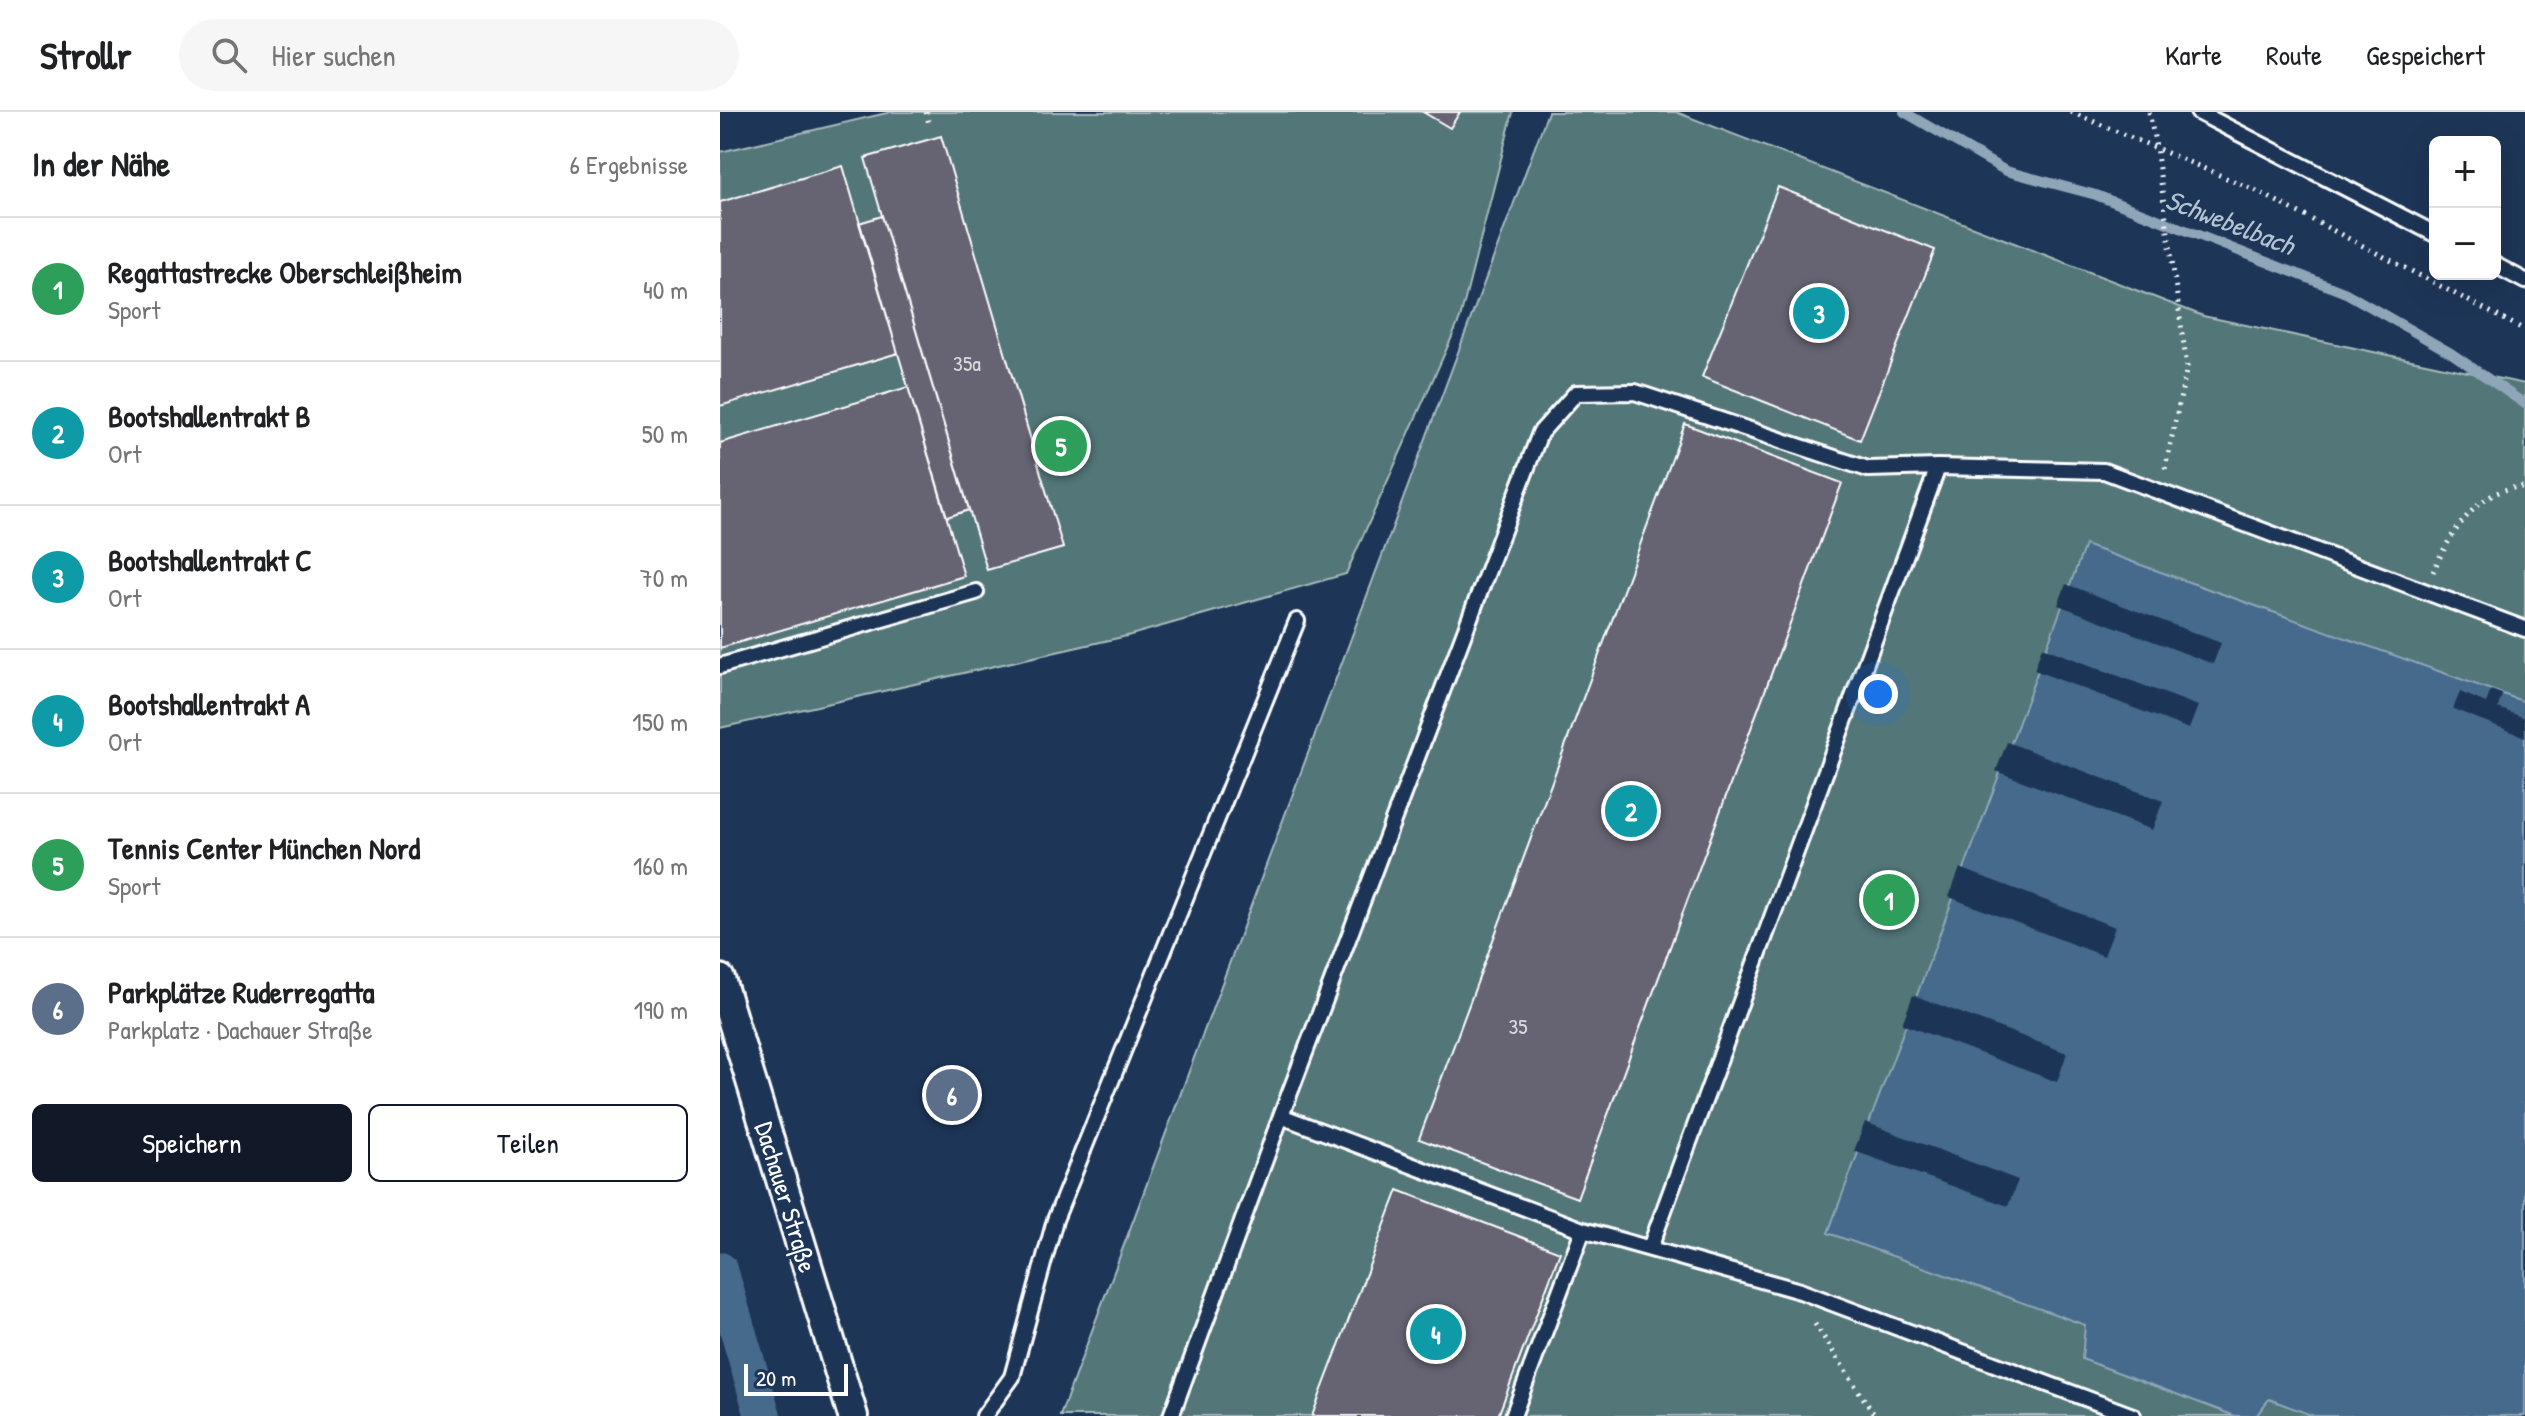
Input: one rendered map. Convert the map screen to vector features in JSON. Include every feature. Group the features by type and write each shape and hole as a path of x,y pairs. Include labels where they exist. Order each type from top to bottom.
{"street":[{"name":"Dachauer Straße","path":"720,979 853,1416"}],"lane":[{"path":"2198,112 2429,231"},
{"path":"2501,268 2525,281"},
{"path":"1171,1416 1281,1116 1540,433 1576,393 1635,392 1868,469 1938,467 2104,471 2525,629"},
{"path":"1650,1248 1938,467"},
{"path":"720,666 976,592"},
{"path":"984,1416 1012,1377 1055,1220 1297,621"},
{"path":"1281,1116 1583,1230 1814,1296 2133,1416"},
{"path":"1513,1416 1583,1230"}],"path":[{"path":"926,112 929,124"},
{"path":"2071,112 2257,191 2525,330"},
{"path":"2149,112 2187,367 2168,447 2161,493"},
{"path":"2425,592 2443,550 2478,504 2497,492 2525,487"},
{"path":"1814,1296 1811,1318 1875,1416"}],"green space":[{"path":"891,112 1513,112 1460,319 1346,574 1127,636 720,728 720,152"},
{"path":"1548,112 1676,112 2203,316 2525,384 2525,1416 1060,1416"}],"water":[{"path":"2085,545 2525,702 2525,1416 2314,1416 2269,1399 2256,1416 2235,1416 2082,1359 2085,1325 1828,1233"}],"pier":[{"path":"2066,584 2221,643 2213,664 2058,605"},
{"path":"2042,647 2198,706 2189,729 2034,670"},
{"path":"2491,690 2502,694 2498,708 2525,718 2525,737 2453,709 2460,692 2486,703"},
{"path":"2007,742 2163,801 2152,830 1996,771"},
{"path":"1960,868 2115,927 2104,956 1949,897"},
{"path":"1913,995 2067,1053 2057,1082 1902,1024"},
{"path":"1865,1122 2018,1180 2008,1206 1854,1151"}],"building":[{"path":"1423,112 1460,112 1450,128"},
{"path":"941,136 1063,548 987,570 865,158"},
{"path":"843,166 898,353 720,406 720,202"},
{"path":"1778,187 1935,250 1860,440 1702,377"},
{"path":"882,216 969,510 947,517 859,223"},
{"path":"908,387 964,576 720,648 720,443"},
{"path":"1685,424 1842,483 1577,1198 1419,1139"},
{"path":"1398,1190 1560,1252 1498,1416 1312,1416"}],"waterway":[{"name":"Schwebelbach","path":"1904,112 2006,171 2096,195 2346,293 2451,353 2525,404"},
{"path":"720,1270 763,1416"}],"place":[{"name":"Bootshallentrakt C","path":"1819,313"},
{"name":"Tennis Center München Nord","path":"1061,446"},
{"name":"Bootshallentrakt B","path":"1631,811"},
{"name":"Regattastrecke Oberschleißheim","path":"1889,900"},
{"name":"Parkplätze Ruderregatta","path":"952,1095"},
{"name":"Bootshallentrakt A","path":"1436,1334"}]}
